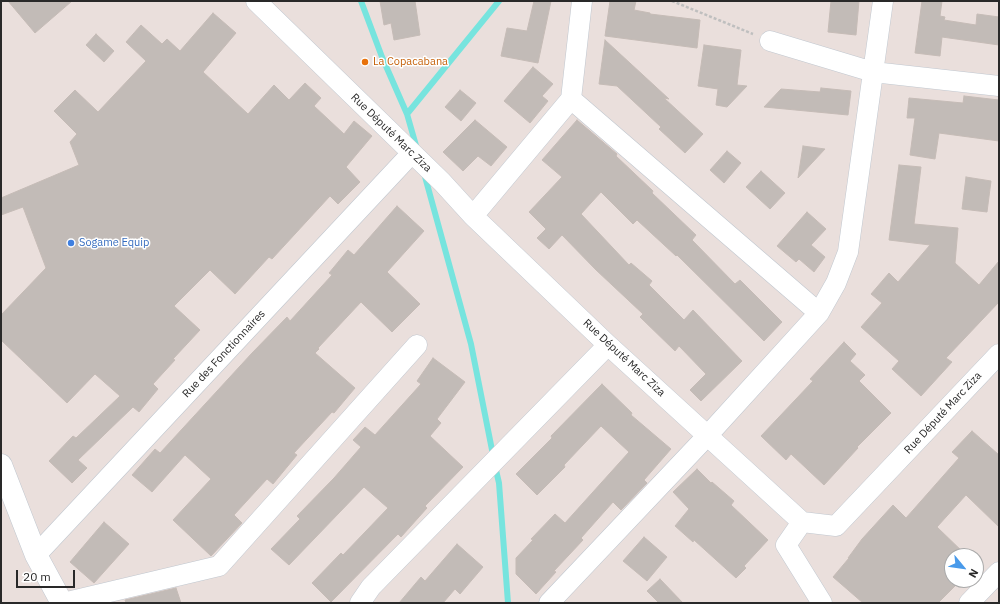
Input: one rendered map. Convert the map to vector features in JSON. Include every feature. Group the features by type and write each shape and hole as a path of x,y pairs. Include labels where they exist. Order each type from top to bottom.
{"street":[{"name":"Rue Député Marc Ziza","path":"256,1 442,182 472,216 608,345 802,522 836,526 999,354"},
{"path":"472,216 571,99 582,1"},
{"path":"549,603 708,435 819,313 836,283 848,252 883,1"},
{"path":"770,40 873,72 999,86"},
{"path":"571,99 819,313"},
{"name":"Rue des Fonctionnaires","path":"36,555 414,156"},
{"path":"1,465 36,555 63,603 219,566 417,345"},
{"path":"360,603 371,587 608,345"},
{"path":"802,522 786,545 822,603"},
{"path":"969,603 999,572"}],"path":[{"path":"672,1 770,40"}],"building":[{"path":"8,1 72,1 35,33"},
{"path":"380,1 415,1 420,35 394,40 391,23 384,25"},
{"path":"534,1 551,1 538,63 501,56 507,28 527,31"},
{"path":"610,1 636,1 634,10 650,14 700,20 697,48 605,36"},
{"path":"831,1 859,1 856,35 828,32"},
{"path":"922,1 942,1 940,16 945,17 944,20 976,25 977,14 999,17 999,45 942,37 940,56 915,53"},
{"path":"213,13 236,33 203,72 248,114 274,85 289,100 305,83 321,98 314,106 344,134 354,121 372,136 346,167 360,182 338,204 330,196 272,259 269,257 235,294 210,270 174,306 200,330 173,359 175,360 153,384 158,389 139,412 133,407 78,460 87,468 72,483 49,461 73,436 76,438 120,396 95,374 67,403 1,340 1,315 46,268 23,207 1,215 1,198 79,165 70,142 77,134 54,111 75,90 98,112 146,61 126,42 141,25 162,44 167,39 180,51"},
{"path":"96,34 114,51 104,62 86,45"},
{"path":"605,40 669,99 664,98 703,134 685,153 659,129 661,127 617,86 599,84"},
{"path":"704,45 741,50 737,85 747,86 727,107 716,105 718,89 698,86"},
{"path":"533,67 553,84 542,96 548,101 530,123 504,101"},
{"path":"821,88 851,91 848,115 764,107 781,89 820,92"},
{"path":"460,90 476,103 461,121 445,107"},
{"path":"964,96 999,100 999,141 939,133 935,159 910,155 915,118 907,118 909,98 963,103"},
{"path":"475,120 507,147 491,166 478,156 463,171 443,152"},
{"path":"577,120 617,154 616,156 653,191 652,193 696,235 692,240 735,284 740,280 782,322 764,341 677,255 676,256 637,220 633,224 601,192 581,214 629,265 631,263 652,281 649,285 684,320 693,310 742,361 701,401 690,390 706,374 679,346 675,351 640,317 643,314 596,270 562,235 549,249 537,238 546,229 529,212 562,177 542,160"},
{"path":"803,146 825,149 798,178"},
{"path":"727,151 741,163 724,183 710,170"},
{"path":"899,165 921,167 914,224 958,228 955,263 979,285 999,261 999,302 946,358 952,362 921,396 892,369 899,361 861,327 882,303 871,294 889,273 898,282 930,245 889,240"},
{"path":"761,171 785,193 770,209 746,187"},
{"path":"966,177 991,181 987,212 962,209"},
{"path":"397,206 424,231 387,272 420,304 392,332 361,302 318,348 319,349 315,353 355,388 334,413 332,412 294,453 297,455 273,484 267,479 234,515 242,523 211,556 173,520 211,479 185,455 152,492 132,475 155,449 160,453 287,317 290,321 332,275 329,273 348,250 354,255"},
{"path":"807,212 826,229 811,245 825,257 814,272 799,259 796,262 777,246"},
{"path":"844,342 856,354 850,361 865,375 859,381 891,413 857,447 858,448 824,485 791,454 786,460 761,436 813,381 810,379"},
{"path":"433,358 465,382 437,419 441,423 430,436 463,467 425,506 427,508 401,537 398,534 331,602 312,583 341,553 343,555 388,508 364,487 289,565 271,549 300,519 297,516 334,478 361,447 353,440 365,427 375,435 421,384 417,381"},
{"path":"602,384 632,413 631,415 671,449 644,480 647,483 621,510 613,502 581,538 583,540 554,571 556,572 536,594 516,574 516,558 533,540 531,539 555,514 565,523 629,452 601,426 564,465 565,467 537,495 516,474"},
{"path":"972,431 999,455 999,527 966,495 937,527 959,548 944,548 944,588 953,588 938,603 863,603 833,577 862,539 893,505 906,518 959,458 952,452"},
{"path":"697,469 711,483 712,482 734,501 731,505 768,540 744,566 746,568 736,578 694,540 693,542 675,526 689,509 673,492"},
{"path":"104,522 129,544 94,583 70,562"},
{"path":"644,537 667,557 647,581 623,561"},
{"path":"457,544 483,567 460,594 455,589 443,603 399,603 421,577 425,581"},
{"path":"660,579 683,603 659,603 647,591"},
{"path":"176,588 181,603 126,603 125,600"}],"waterway":[{"path":"361,1 382,57 407,114"},
{"path":"417,149 407,114 499,1"},
{"path":"424,173 471,344 493,455"},
{"path":"495,466 499,483 508,603"}],"place":[{"name":"La Copacabana","path":"365,62"},
{"name":"Sogame Equip","path":"71,243"}]}
